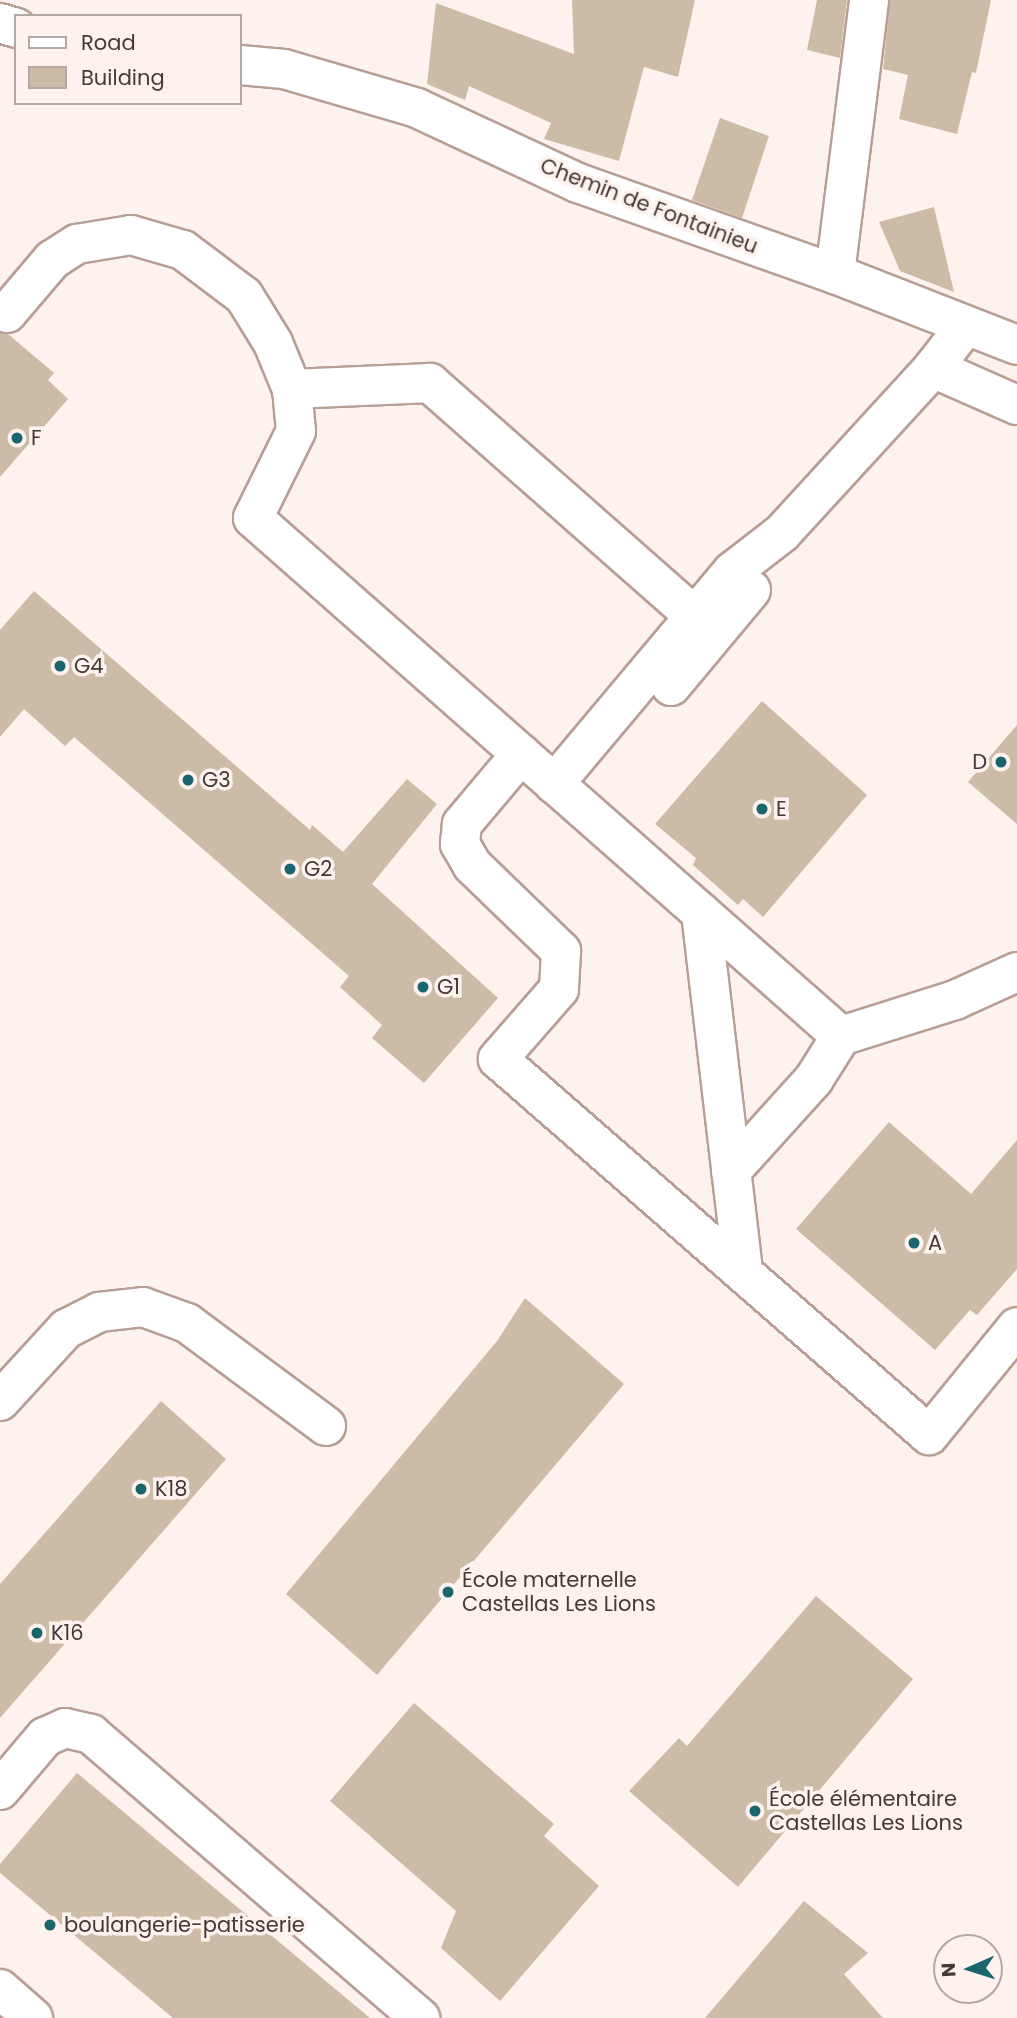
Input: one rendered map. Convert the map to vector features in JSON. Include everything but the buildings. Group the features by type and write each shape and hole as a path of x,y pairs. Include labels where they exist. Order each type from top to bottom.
{"street":[{"path":"835,274 869,0"},
{"name":"Chemin de Fontainieu","path":"242,65 284,69 417,108 578,183 835,274 964,328 1017,345"},
{"path":"7,313 52,260 77,244 131,235 183,250 244,296 273,343 292,389 296,431 253,518 841,1036"},
{"path":"564,792 694,615 733,571 782,533 933,368 964,328"},
{"path":"933,368 1017,405"},
{"path":"292,389 430,383 694,615"},
{"path":"564,792 761,579 782,533"},
{"path":"520,754 462,824 460,844 472,865 561,951 559,989 498,1059 929,1435 1017,1326"},
{"path":"701,914 743,1272"},
{"path":"732,1171 814,1079 841,1036 955,1000 1017,972"},
{"path":"0,1401 66,1329 99,1312 143,1307 187,1323 326,1426"},
{"path":"0,1790 45,1737 65,1728 91,1734 420,2018"},
{"path":"0,1989 33,2018"}],"place":[{"name":"F","path":"17,438"},
{"name":"G4","path":"60,666"},
{"name":"D","path":"1001,762"},
{"name":"G3","path":"188,780"},
{"name":"E","path":"762,809"},
{"name":"G2","path":"290,869"},
{"name":"G1","path":"423,987"},
{"name":"A","path":"914,1243"},
{"name":"K18","path":"141,1489"},
{"name":"École maternelle Castellas Les Lions","path":"448,1592"},
{"name":"K16","path":"37,1633"},
{"name":"École élémentaire Castellas Les Lions","path":"755,1811"},
{"name":"boulangerie-patisserie","path":"50,1925"}]}
